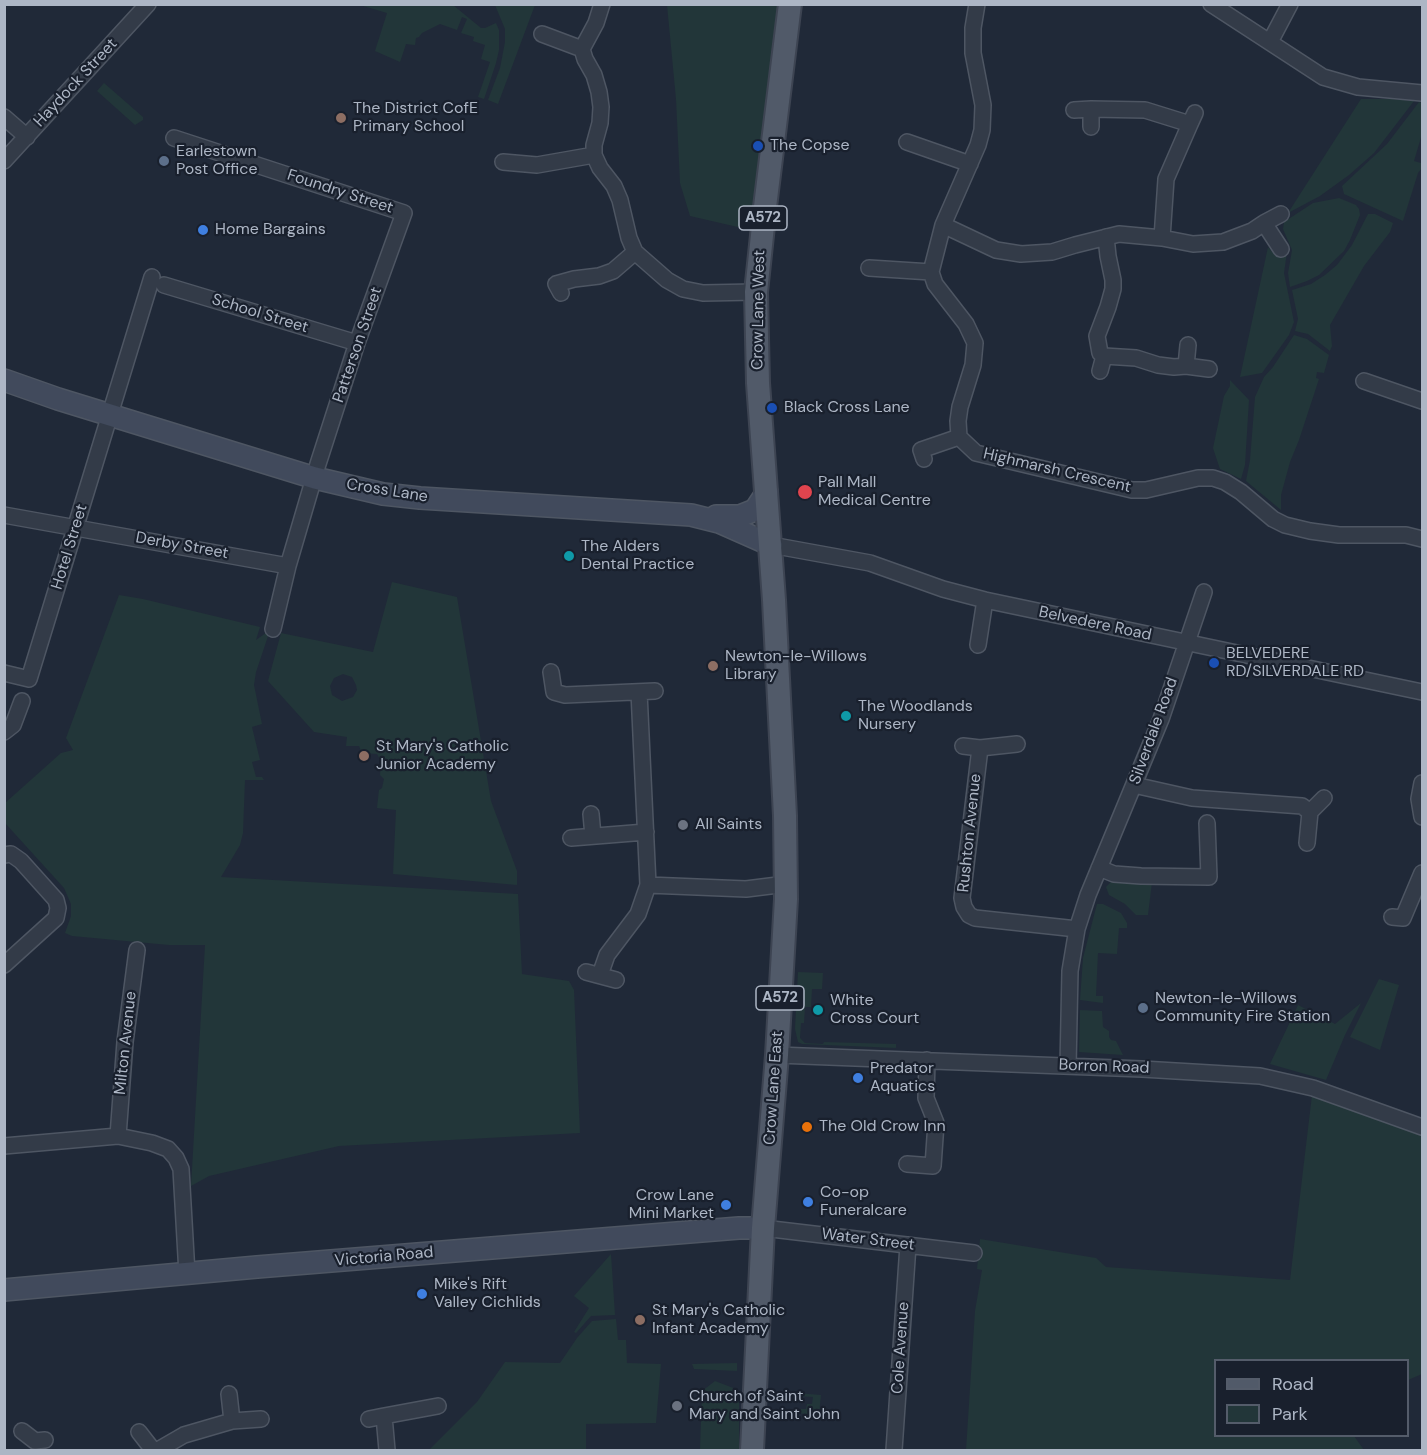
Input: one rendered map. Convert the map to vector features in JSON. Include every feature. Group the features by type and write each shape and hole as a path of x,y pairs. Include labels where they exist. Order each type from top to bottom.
{"main road":[{"name":"Crow Lane West","path":"771,545 758,383 756,292 790,4"},
{"name":"Crow Lane East","path":"752,1450 763,1228 777,1055 786,884 785,816 771,545"}],"street":[{"name":"Haydock Street","path":"4,161 27,137 54,97 112,33 148,4"},
{"path":"602,4 596,23 582,49 594,75 600,100 600,123 594,145 594,155 600,168 614,186 620,200 629,238 635,252 667,280 683,289 703,293 756,292"},
{"path":"920,449 959,437 960,407 973,365 975,344 972,333 935,284 931,272 942,225 978,145 983,115 982,97 973,54 973,28 977,4"},
{"path":"1211,4 1311,70 1334,81 1358,87 1422,93"},
{"path":"1270,42 1290,4"},
{"path":"542,34 582,49"},
{"path":"1091,127 1092,109"},
{"path":"1074,110 1145,110 1193,119 1166,179 1162,238"},
{"path":"4,117 27,137"},
{"name":"Foundry Street","path":"174,138 404,213"},
{"path":"907,142 970,164"},
{"path":"503,162 537,165 594,155"},
{"name":"Patterson Street","path":"273,629 288,566 318,464 357,343 404,213"},
{"path":"942,225 989,247 1021,254 1052,252 1119,234 1193,244 1223,242 1252,231 1281,214"},
{"path":"1264,223 1281,249"},
{"path":"1106,237 1107,256 1113,280 1111,299 1097,336 1100,353 1104,356 1136,357 1173,368 1186,366 1209,369"},
{"path":"554,287 574,279 598,276 613,271 635,252"},
{"path":"869,268 931,272"},
{"name":"School Street","path":"158,281 357,343"},
{"name":"Hotel Street","path":"4,732 13,724 26,691 110,414 158,281"},
{"path":"1186,366 1188,345"},
{"path":"1100,371 1104,356"},
{"path":"1364,381 1422,401"},
{"name":"Cross Lane","path":"7,383 315,478 383,494 691,515 719,522 771,545"},
{"name":"Highmarsh Crescent","path":"959,437 976,453 1132,490 1146,490 1198,478 1213,478 1241,492 1273,519 1285,525 1310,531 1339,535 1406,535 1422,539"},
{"path":"691,515 740,516 755,510 767,492"},
{"name":"Derby Street","path":"4,514 288,566"},
{"name":"Belvedere Road","path":"771,545 870,563 943,589 985,600 1422,692"},
{"name":"Silverdale Road","path":"1068,1066 1070,971 1077,929 1088,895 1161,719 1204,592"},
{"path":"978,645 985,600"},
{"path":"551,672 554,692 565,695 655,691"},
{"path":"4,673 26,691"},
{"path":"616,980 593,974 638,914 648,885 639,692"},
{"path":"963,746 980,748 1017,744"},
{"name":"Rushton Avenue","path":"980,748 962,898 964,907 969,915 982,920 1077,929"},
{"path":"1422,783 1419,799 1422,817"},
{"path":"1134,785 1192,798 1302,806 1310,812"},
{"path":"1307,843 1310,812 1324,798"},
{"path":"591,814 593,836"},
{"path":"1099,868 1114,873 1141,876 1209,877 1207,823"},
{"path":"571,838 646,832"},
{"path":"4,855 11,854 21,861 56,900 58,908 56,918 4,965"},
{"path":"1402,919 1422,873"},
{"path":"648,885 737,889 786,884"},
{"name":"Milton Avenue","path":"118,1136 125,1042 137,950"},
{"name":"Borron Road","path":"777,1055 1201,1071 1260,1076 1312,1088 1422,1127"},
{"path":"907,1164 932,1174 936,1123 926,1098 927,1060"},
{"path":"4,1146 118,1136 168,1149 176,1158 181,1169 187,1274"},
{"name":"Victoria Road","path":"4,1290 739,1228 763,1228"},
{"name":"Water Street","path":"763,1228 974,1253"},
{"name":"Cole Avenue","path":"894,1450 908,1245"},
{"path":"229,1394 232,1421"},
{"path":"387,1450 376,1417 438,1406"},
{"path":"158,1450 184,1435 232,1421 261,1419"},
{"path":"22,1431 38,1444"},
{"path":"139,1432 153,1450"}],"green space":[{"path":"360,5 453,5 481,28 496,23 499,30 499,50 484,99 478,97 490,62 481,59 485,45 473,41 474,37 461,33 467,19 462,17 457,30 440,24 422,33 416,38 415,45 406,44 400,62 375,51 387,13"},
{"path":"495,5 535,5 498,104 488,100 500,68 505,42 505,29"},
{"path":"667,5 782,5 756,229 690,216 680,183 676,99"},
{"path":"104,83 143,117 143,120 135,125 97,91"},
{"path":"1361,99 1414,101 1374,153 1320,196 1288,213"},
{"path":"1419,102 1422,103 1422,134 1414,161 1421,163 1422,157 1422,168 1418,173 1403,221 1344,194 1342,186 1387,144"},
{"path":"1339,198 1356,205 1360,215 1344,251 1319,275 1290,287 1288,273 1292,250 1283,229 1284,222 1313,203"},
{"path":"1368,214 1375,214 1393,223 1390,232 1364,266 1330,325 1332,346 1330,351 1308,334 1295,331 1298,319 1292,290 1311,284 1337,265 1352,245"},
{"path":"1268,247 1275,255 1287,252 1284,273 1294,322 1289,335 1262,373 1240,377"},
{"path":"1294,335 1307,339 1329,355 1324,373 1317,372 1316,378 1319,379 1281,495 1281,510 1246,481 1255,397 1264,377"},
{"path":"1230,380 1249,400 1245,465 1241,479 1220,469 1213,448 1224,396 1230,386"},
{"path":"392,582 457,597 491,801 517,871 517,885 393,874 396,810 377,808 379,790 382,788 384,779 380,775 381,761 377,754 362,753 359,746 346,746 347,737 314,732 268,681 281,633 373,652","holes":["343,674 352,677 357,690 353,697 342,701 332,695 330,686 334,678"]},
{"path":"119,595 260,627 256,640 270,630 254,685 262,724 252,727 260,760 252,762 256,777 262,777 264,780 245,780 243,833 240,845 221,877 518,894 522,974 569,981 574,990 580,1133 339,1146 209,1176 191,1186 205,945 169,945 72,936 65,933 71,916 71,904 64,888 5,823 5,803 61,753 73,750 66,738"},
{"path":"1114,879 1152,882 1148,915 1136,915 1125,904 1109,895 1106,887"},
{"path":"1097,904 1103,904 1121,913 1127,923 1127,928 1119,928 1117,954 1098,953 1096,996 1103,996 1103,1003 1080,1000 1083,958"},
{"path":"798,972 823,973 822,989 812,989 811,1007 805,1007 800,1038 805,1043 896,1044 896,1048 802,1044 798,1042 795,1029"},
{"path":"1379,979 1399,985 1380,1050 1350,1037"},
{"path":"1361,1003 1326,1080 1270,1064 1298,1005 1335,1024"},
{"path":"1080,1010 1102,1011 1103,1027 1109,1031 1109,1037 1116,1041 1123,1055 1079,1052"},
{"path":"1312,1095 1422,1134 1422,1374 1409,1380 1409,1359 1214,1359 1214,1437 1355,1437 1364,1450 966,1450 975,1311 982,1270 977,1269 980,1239 1096,1258 1106,1267 1290,1280"},
{"path":"611,1254 615,1315 591,1316 576,1333 574,1332 589,1308 574,1296"},
{"path":"616,1319 618,1340 626,1340 627,1363 661,1364 656,1423 586,1424 586,1450 429,1450 477,1402 505,1362 560,1363 592,1321"},
{"path":"737,1363 737,1371 694,1369 692,1364"},
{"path":"715,1381 736,1389 739,1395 739,1450 700,1450 702,1391"},
{"path":"797,1393 821,1395 819,1415 796,1413 796,1409 806,1409 807,1404 812,1404 813,1397 797,1396"}],"place":[{"name":"The District CofE Primary School","path":"341,118"},
{"name":"The Copse","path":"758,146"},
{"name":"Earlestown Post Office","path":"164,161"},
{"name":"Home Bargains","path":"203,230"},
{"name":"Black Cross Lane","path":"772,408"},
{"name":"Pall Mall Medical Centre","path":"805,492"},
{"name":"The Alders Dental Practice","path":"569,556"},
{"name":"BELVEDERE RD/SILVERDALE RD","path":"1214,663"},
{"name":"Newton-le-Willows Library","path":"713,666"},
{"name":"The Woodlands Nursery","path":"846,716"},
{"name":"St Mary's Catholic Junior Academy","path":"364,756"},
{"name":"All Saints","path":"683,825"},
{"name":"Newton-le-Willows Community Fire Station","path":"1143,1008"},
{"name":"White Cross Court","path":"818,1010"},
{"name":"Predator Aquatics","path":"858,1078"},
{"name":"The Old Crow Inn","path":"807,1127"},
{"name":"Co-op Funeralcare","path":"808,1202"},
{"name":"Crow Lane Mini Market","path":"726,1205"},
{"name":"Mike's Rift Valley Cichlids","path":"422,1294"},
{"name":"St Mary's Catholic Infant Academy","path":"640,1320"},
{"name":"Church of Saint Mary and Saint John","path":"677,1406"}]}
